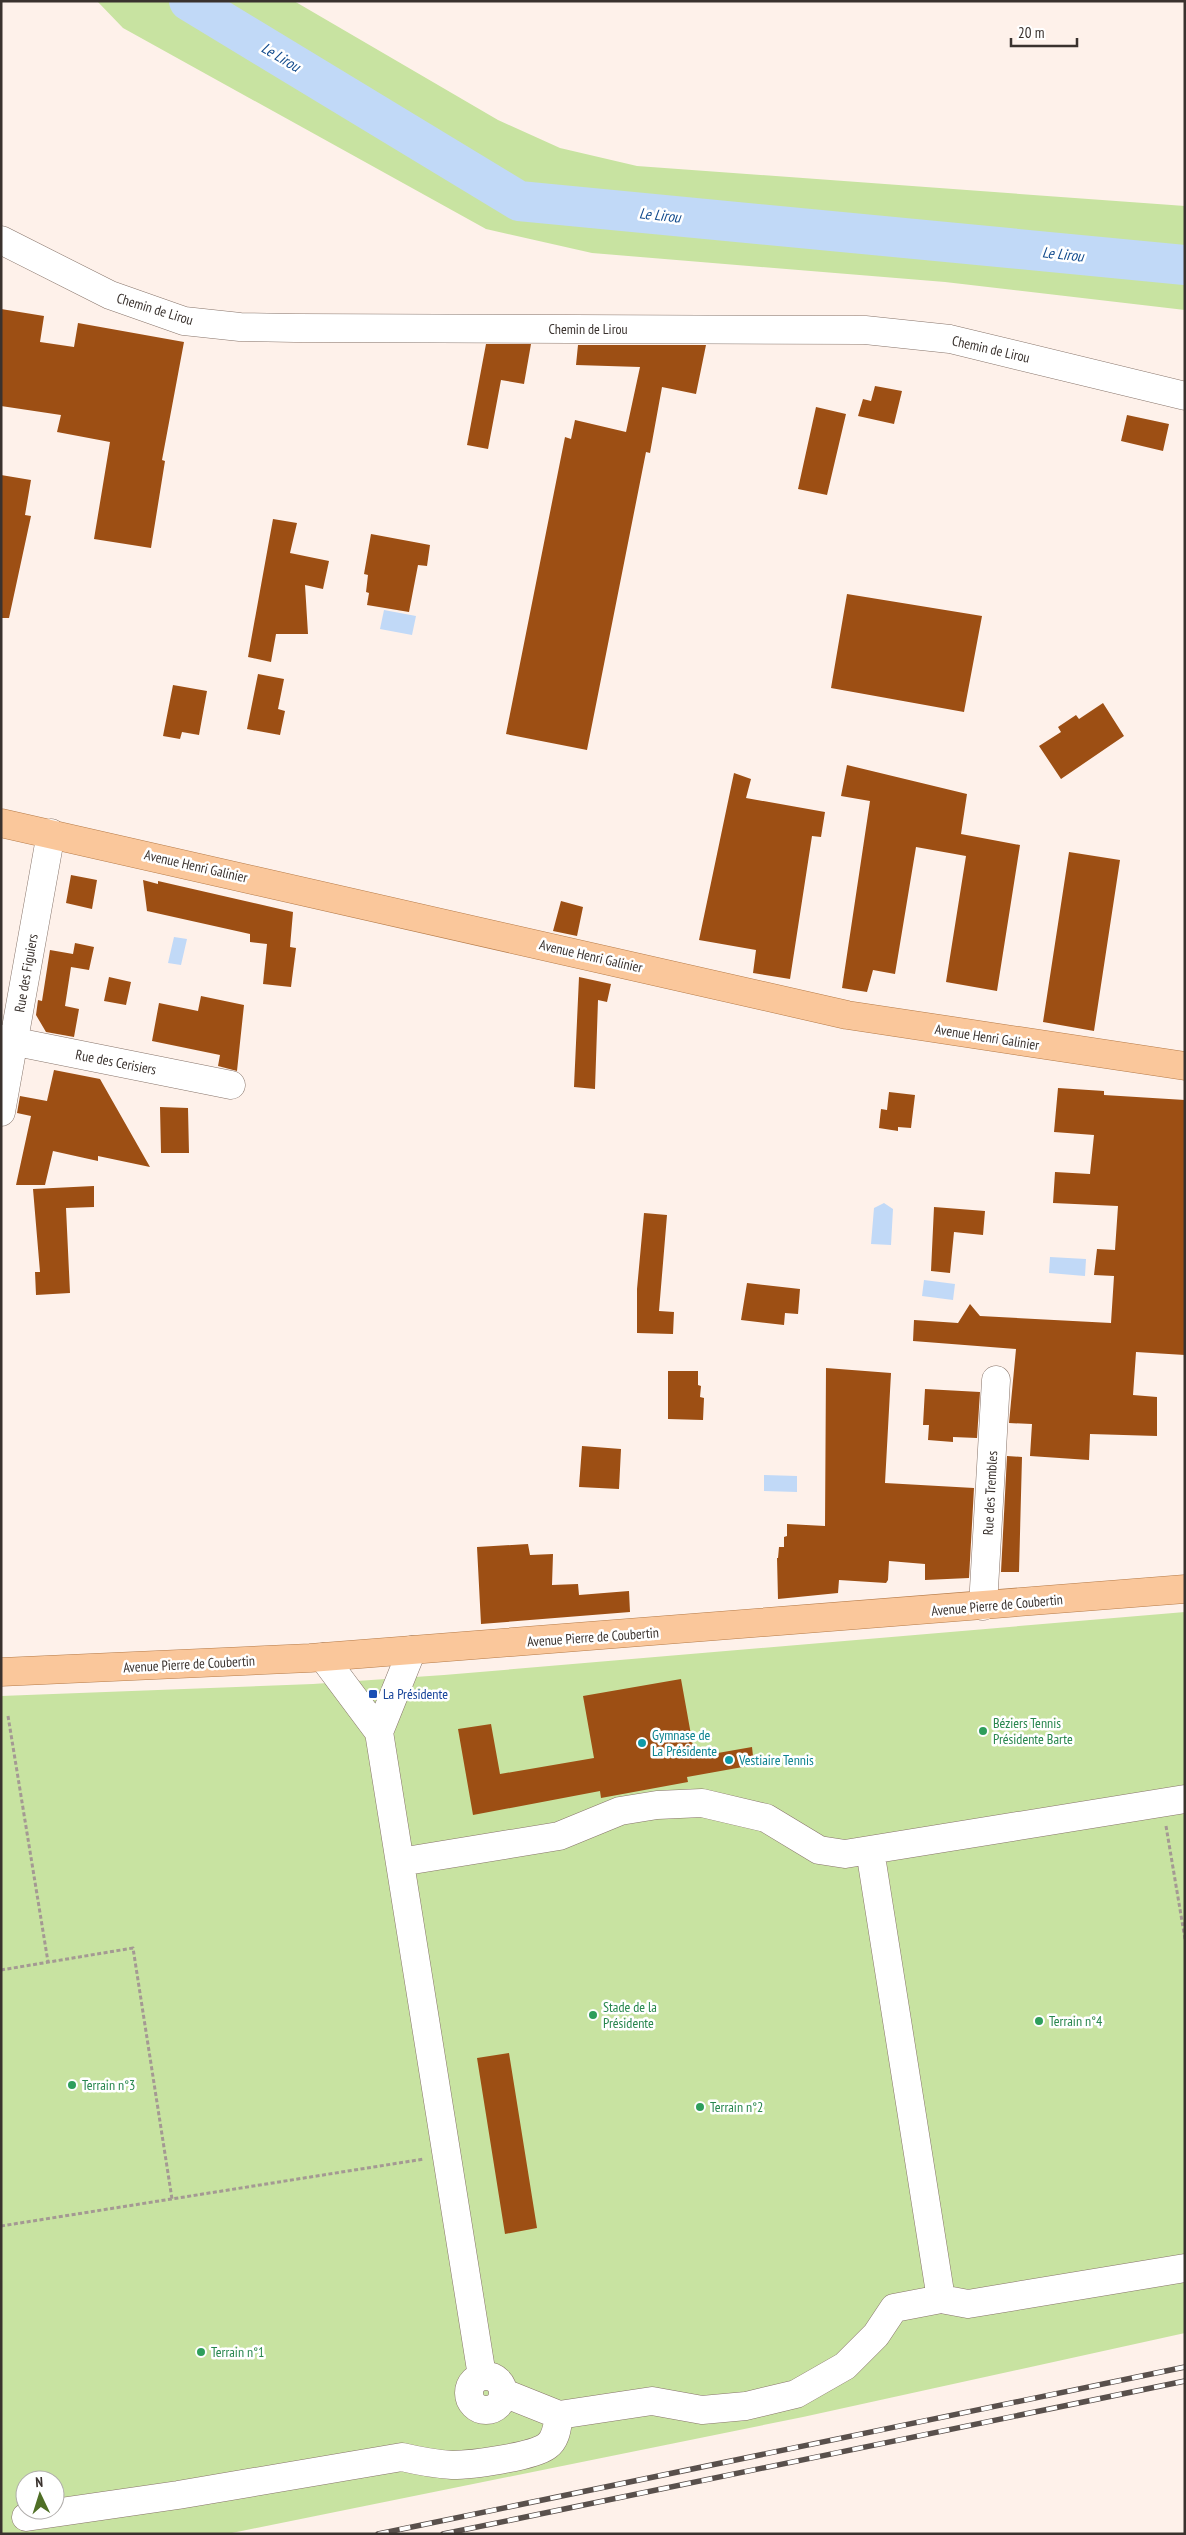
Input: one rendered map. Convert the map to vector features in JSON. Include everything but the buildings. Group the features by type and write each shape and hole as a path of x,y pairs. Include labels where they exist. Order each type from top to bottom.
{"main road":[{"name":"Avenue Henri Galinier","path":"1,823 847,1015 1185,1066"},
{"name":"Avenue Pierre de Coubertin","path":"1,1672 323,1657 1185,1589"}],"street":[{"name":"Chemin de Lirou","path":"1,240 110,295 184,321 240,327 286,328 865,330 950,339 1185,396"},
{"name":"Rue des Figuiers","path":"1,1112 8,1041 51,833"},
{"name":"Rue des Cerisiers","path":"8,1041 231,1085"},
{"name":"Rue des Trembles","path":"983,1606 996,1380"},
{"path":"379,1732 412,1650"},
{"path":"323,1657 379,1732 482,2376 470,2386 468,2393 470,2401 475,2407 490,2411 497,2407 504,2394 559,2415 652,2401 702,2410 728,2408 796,2394 845,2366 876,2335 894,2308 941,2299 968,2304 1185,2268"},
{"path":"400,1862 559,1836 620,1811 657,1805 702,1803 766,1818 819,1850 846,1854 1174,1801"},
{"path":"870,1850 941,2299"},
{"path":"65,2511 178,2495 402,2457 427,2463 454,2465 531,2454 547,2446 555,2437 559,2415"}],"path":[{"path":"8,1716 48,1962"},
{"path":"1174,1801 1185,1939"},
{"path":"1,1970 133,1948 172,2199"},
{"path":"1,2226 447,2156"}],"green space":[{"path":"97,1 294,1 498,120 560,148 637,166 1185,206 1185,257 984,238 982,259 1185,282 1185,310 945,282 592,253 486,229 123,28"},
{"name":"Stade de la Présidente","path":"1185,1612 1185,2333 803,2417 227,2534 1,2534 1,1696 313,1684 444,1675"}],"water":[{"path":"384,610 416,616 412,635 380,629"},
{"path":"174,937 187,939 181,965 168,963"},
{"path":"884,1203 893,1209 891,1245 871,1244 874,1208"},
{"path":"1050,1257 1086,1259 1085,1276 1049,1273"},
{"path":"924,1280 955,1284 953,1300 922,1296"},
{"path":"764,1475 797,1476 797,1492 764,1491"}],"waterway":[{"name":"Le Lirou","path":"189,1 519,201 1185,265"}],"railway":[{"path":"378,2534 1185,2367"},
{"path":"443,2534 1185,2381"}],"place":[{"name":"La Présidente","path":"373,1694"},
{"name":"Béziers Tennis Présidente Barte","path":"983,1731"},
{"name":"Gymnase de La Présidente","path":"642,1743"},
{"name":"Vestiaire Tennis","path":"729,1760"},
{"name":"Stade de la Présidente","path":"593,2015"},
{"name":"Terrain n°4","path":"1039,2021"},
{"name":"Terrain n°3","path":"72,2085"},
{"name":"Terrain n°2","path":"700,2107"},
{"name":"Terrain n°1","path":"201,2352"}]}
